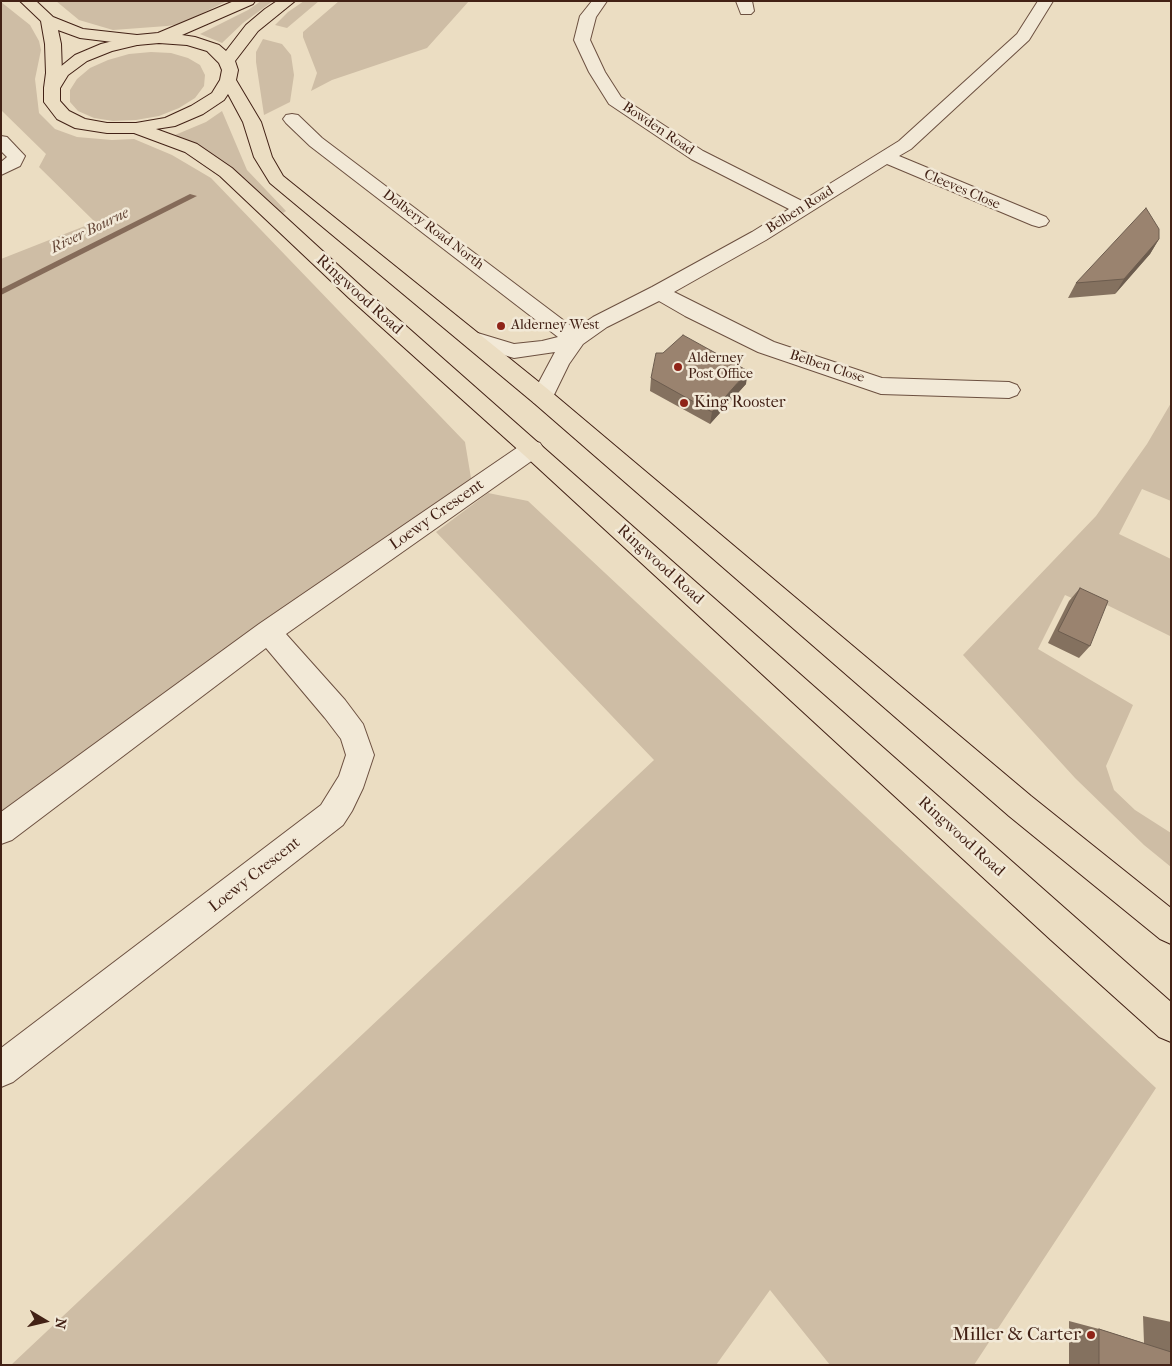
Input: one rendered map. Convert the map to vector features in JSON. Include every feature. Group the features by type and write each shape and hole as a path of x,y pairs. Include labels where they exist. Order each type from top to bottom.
{"main road":[{"path":"27,1 48,20 80,33 137,40"},
{"path":"159,38 248,1"},
{"path":"48,20 53,44 52,102 63,115 81,124 107,128 136,128 169,122 197,110 218,96 228,71 252,28 270,12 288,1"},
{"path":"52,88 62,72 82,58 108,47 137,40 159,38 189,40 213,48 228,71 252,122 263,156 276,179 542,397 1020,806 1171,928"},
{"name":"Ringwood Road","path":"136,128 192,148 226,172 356,293 532,448 1054,922 1171,1025"}],"street":[{"name":"Bowden Road","path":"600,1 588,16 582,40 597,72 615,100 697,155 803,208"},
{"name":"Belben Road","path":"542,397 559,362 575,339 600,322 659,292 803,208 905,145 1023,37 1046,1"},
{"name":"Dolbery Road North","path":"292,119 316,142 575,339"},
{"path":"1,141 16,156 14,162 1,170"},
{"name":"Cleeves Close","path":"886,157 1039,221"},
{"name":"Belben Close","path":"659,292 692,312 766,347 882,386 1008,390"},
{"path":"471,338 514,351 542,348 575,339"},
{"name":"Loewy Crescent","path":"1,830 268,632 532,448"},
{"name":"Loewy Crescent","path":"1,1070 332,815 342,801 353,778 360,755 353,733 335,708 268,632"}],"shaded area":[{"path":"56,1 227,1 181,24 113,30 79,20"},
{"path":"261,1 273,1 243,23 222,43 200,34 248,10"},
{"path":"304,1 319,1 287,28 275,25 288,12"},
{"path":"339,1 469,1 427,48 332,80 311,91 317,73 303,37 303,32"},
{"path":"1,2 30,25 39,41 41,50 35,79 39,113 55,129 77,137 112,140 134,139 172,155 211,178 465,442 473,490 1,830 1,259 95,222 39,167 46,154 1,110"},
{"path":"263,39 282,44 291,55 294,75 290,102 264,115 256,62 256,52"},
{"path":"171,53 188,58 200,65 205,75 204,86 195,98 179,108 159,116 113,121 94,118 78,111 70,102 70,90 77,79 90,68 129,54"},
{"path":"222,111 247,170 286,211 283,213 246,180 207,151 175,135 206,122"},
{"path":"1171,403 1171,501 1142,489 1119,534 1171,559 1170,636 1107,605 1103,612 1065,595 1038,649 1133,705 1106,766 1114,790 1135,810 1171,833 1171,867 1144,845 1075,778 963,655 1096,516 1147,444"},
{"path":"488,493 528,501 1156,1088 974,1365 830,1365 770,1290 716,1365 11,1365 654,760 436,532"}],"building":[{"path":"1146,208 1159,229 1159,239 1124,279 1076,283"},
{"path":"683,335 748,371 712,412 651,378 656,353 663,353"},
{"path":"1080,588 1108,601 1090,646 1058,631"},
{"path":"1099,1329 1171,1352 1171,1365 1099,1365"}],"waterway":[{"name":"River Bourne","path":"1,292 193,196"}],"place":[{"name":"Alderney West","path":"501,326"},
{"name":"Alderney Post Office","path":"678,367"},
{"name":"King Rooster","path":"684,403"},
{"name":"Miller & Carter","path":"1091,1335"}]}
